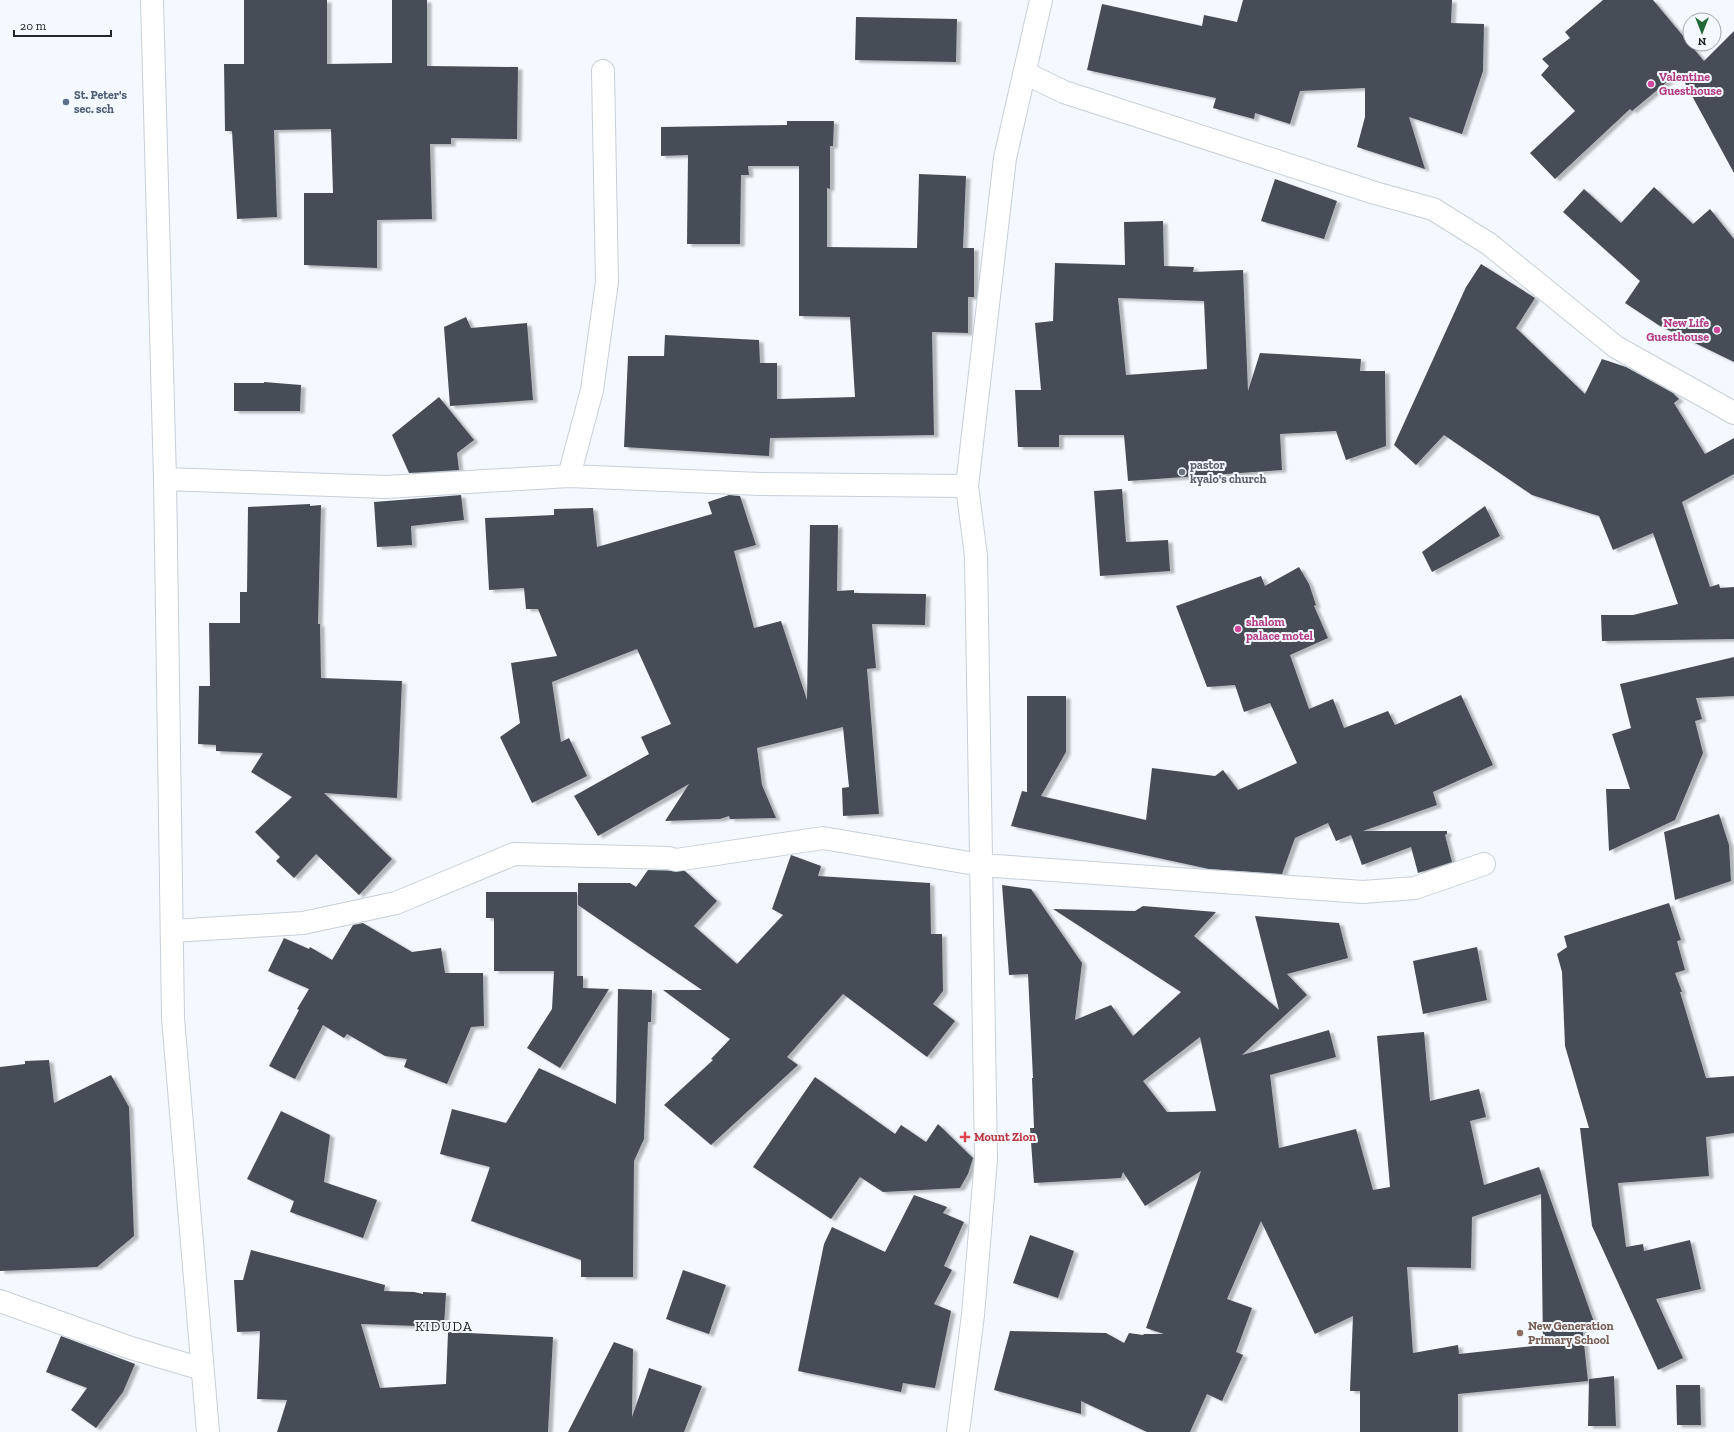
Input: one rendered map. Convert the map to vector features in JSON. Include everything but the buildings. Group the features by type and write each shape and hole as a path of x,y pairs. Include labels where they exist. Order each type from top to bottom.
{"street":[{"path":"152,0 165,479 173,1018 208,1432"},
{"path":"958,1432 973,1314 986,1159 976,556 967,486 1005,158 1042,0"},
{"path":"570,476 592,390 607,282 603,71"},
{"path":"1025,73 1064,92 1375,193 1433,209 1490,244 1616,347 1734,413"},
{"path":"165,479 386,487 570,476 760,484 967,486"},
{"path":"172,931 303,923 396,903 514,854 669,858 676,860 823,838 981,865 1363,892 1415,888 1484,864"},
{"path":"0,1301 131,1348 202,1369"}],"place":[{"name":"Valentine Guesthouse","path":"1651,84"},
{"name":"St. Peter's sec. sch","path":"66,102"},
{"name":"New Life Guesthouse","path":"1717,330"},
{"name":"pastor kyalo's church","path":"1182,472"},
{"name":"shalom palace motel","path":"1238,629"},
{"name":"Mount Zion","path":"965,1137"},
{"name":"New Generation Primary School","path":"1520,1333"}],"district":[{"name":"KIDUDA","path":"444,1326"}]}
